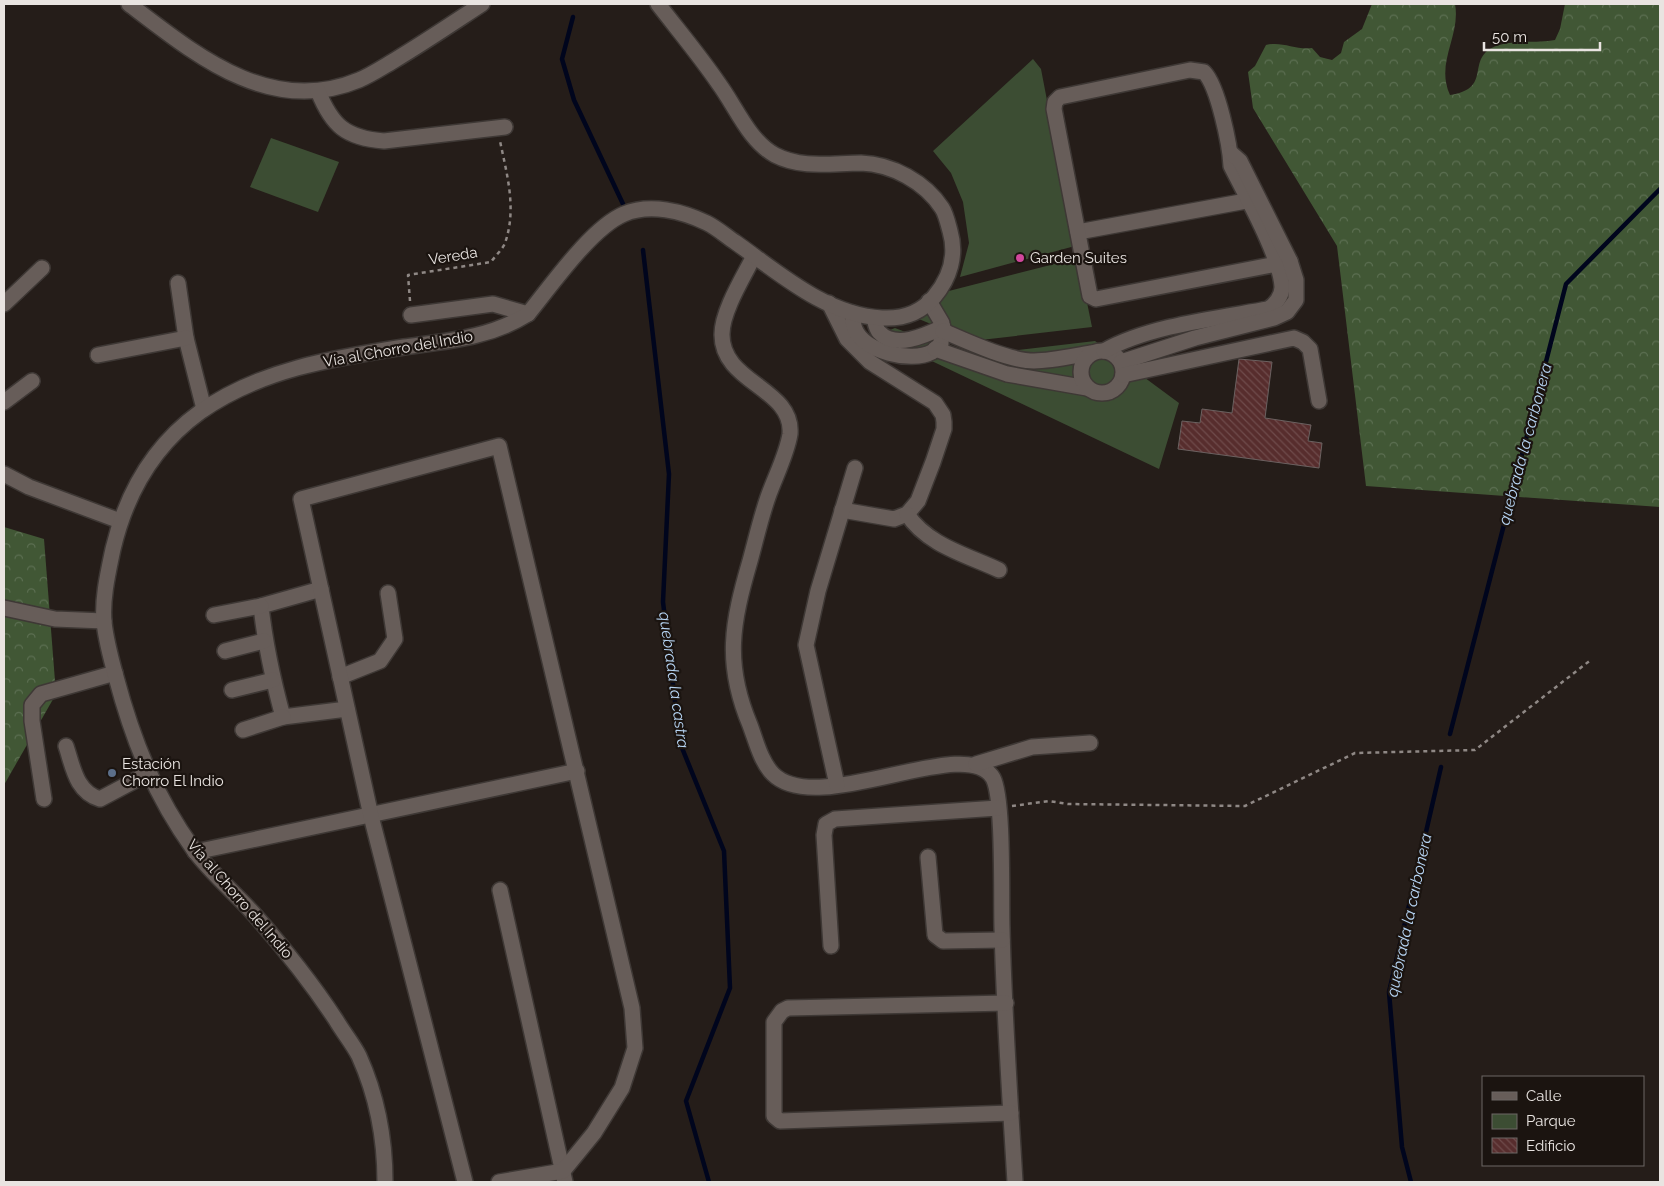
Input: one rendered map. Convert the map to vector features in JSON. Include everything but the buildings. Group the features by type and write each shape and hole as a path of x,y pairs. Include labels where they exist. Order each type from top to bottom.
{"street":[{"path":"129,4 208,61 230,73 276,90 318,91 332,89 361,80 482,4"},
{"name":"Vía al Chorro del Indio","path":"385,1182 382,1128 358,1054 309,979 196,852 159,796 148,773 126,712 104,622 105,588 120,521 136,483 151,461 183,424 204,409 251,383 284,371 334,359 471,337 494,331 528,314 602,228 626,213 654,208 679,212 708,223 798,286 852,313 874,318 892,318 912,314 929,301 943,282 954,261 951,235 943,210 930,194 915,182 882,166 862,163 829,165 798,162 775,155 753,137 719,83 658,4"},
{"path":"1087,388 1083,382 1080,370 1082,363 1098,352 1131,338 1274,318 1287,312 1296,300 1296,280 1284,263 1254,200 1240,161 1230,153 1216,90 1204,72 1190,70 1060,97 1055,102 1054,109 1090,296 1096,299 1284,263"},
{"path":"318,91 326,110 334,122 346,131 365,140 384,142 501,127"},
{"path":"1078,232 1254,200"},
{"path":"754,256 732,301 722,332 724,346 728,360 734,367 782,407 788,418 790,434 766,502 736,610 733,645 735,681 739,699 761,752 774,775 794,785 838,785 946,764 976,764 1032,747 1090,743"},
{"path":"4,304 42,268"},
{"path":"178,283 186,338 204,409"},
{"path":"852,313 855,330 864,340 872,346 892,355 905,357 932,352 941,344 943,329 929,301"},
{"path":"829,303 847,339 870,362 935,404 943,415 944,429 918,501 908,514 894,520 842,510"},
{"path":"411,314 493,304 528,314"},
{"path":"874,318 878,332 888,339 899,341 943,329 967,342 1024,360 1035,361 1098,352 1111,353 1122,368 1121,381 1112,391 1099,394 1087,388 1007,374 935,349"},
{"path":"1122,368 1193,330"},
{"path":"98,355 186,338"},
{"path":"1122,368 1294,338 1303,342 1310,349 1319,401"},
{"path":"4,402 32,380"},
{"path":"466,1182 371,816 301,499 499,446 632,1008 635,1048 622,1088 564,1177"},
{"path":"838,785 806,644 818,591 855,468"},
{"path":"4,474 29,487 120,521"},
{"path":"908,514 915,527 929,538 999,570"},
{"path":"214,615 261,606 320,589"},
{"path":"340,677 380,661 395,639 388,593"},
{"path":"261,606 264,641 284,717"},
{"path":"4,608 55,619 104,622"},
{"path":"224,651 264,641"},
{"path":"44,799 32,721 32,705 41,694 115,673"},
{"path":"232,690 273,680"},
{"path":"243,730 284,717 347,709"},
{"path":"66,746 78,783 89,796 100,799 148,773"},
{"path":"976,764 983,767 993,778 998,808 1002,940 1015,1182"},
{"path":"196,852 577,771"},
{"path":"831,946 824,835 826,824 835,818 998,808"},
{"path":"928,857 935,935 938,940 1002,940"},
{"path":"500,890 564,1177"},
{"path":"1006,1002 788,1008 774,1022 774,1116 780,1121 1011,1113"},
{"path":"499,1182 564,1177"}],"path":[{"name":"Vereda","path":"411,314 408,275 491,262 505,244 511,208 511,191 501,127"},
{"path":"998,808 1049,801 1068,804 1245,806 1355,753 1475,750 1592,659"}],"green space":[{"path":"1372,4 1455,4 1455,27 1445,72 1450,95 1470,88 1477,76 1482,57 1493,47 1501,44 1555,40 1560,29 1565,4 1660,4 1660,507 1366,486 1337,246 1253,108 1248,72 1255,66 1266,45 1272,44 1312,48 1320,57 1332,60 1341,53 1344,42 1362,29"},
{"path":"1033,59 1041,69 1075,246 960,277 969,243 963,202 951,173 933,151"},
{"path":"271,138 339,162 318,212 250,187"},
{"path":"1078,258 1092,327 972,341 914,317 941,293"},
{"path":"895,328 968,356 1095,341 1179,403 1159,469 877,335"},
{"path":"4,527 44,539 56,694 4,785"}],"waterway":[{"name":"quebrada la castra","path":"573,17 562,59 574,100 623,204"},
{"name":"quebrada la carbonera","path":"1450,734 1566,284 1660,189"},
{"name":"quebrada la castra","path":"643,250 669,474 663,602 680,743 724,851 730,988 686,1101 709,1182"},
{"name":"quebrada la carbonera","path":"1411,1182 1402,1147 1389,992 1441,767"}],"place":[{"name":"Garden Suites","path":"1020,258"},
{"name":"Estación Chorro El Indio","path":"112,773"}]}
